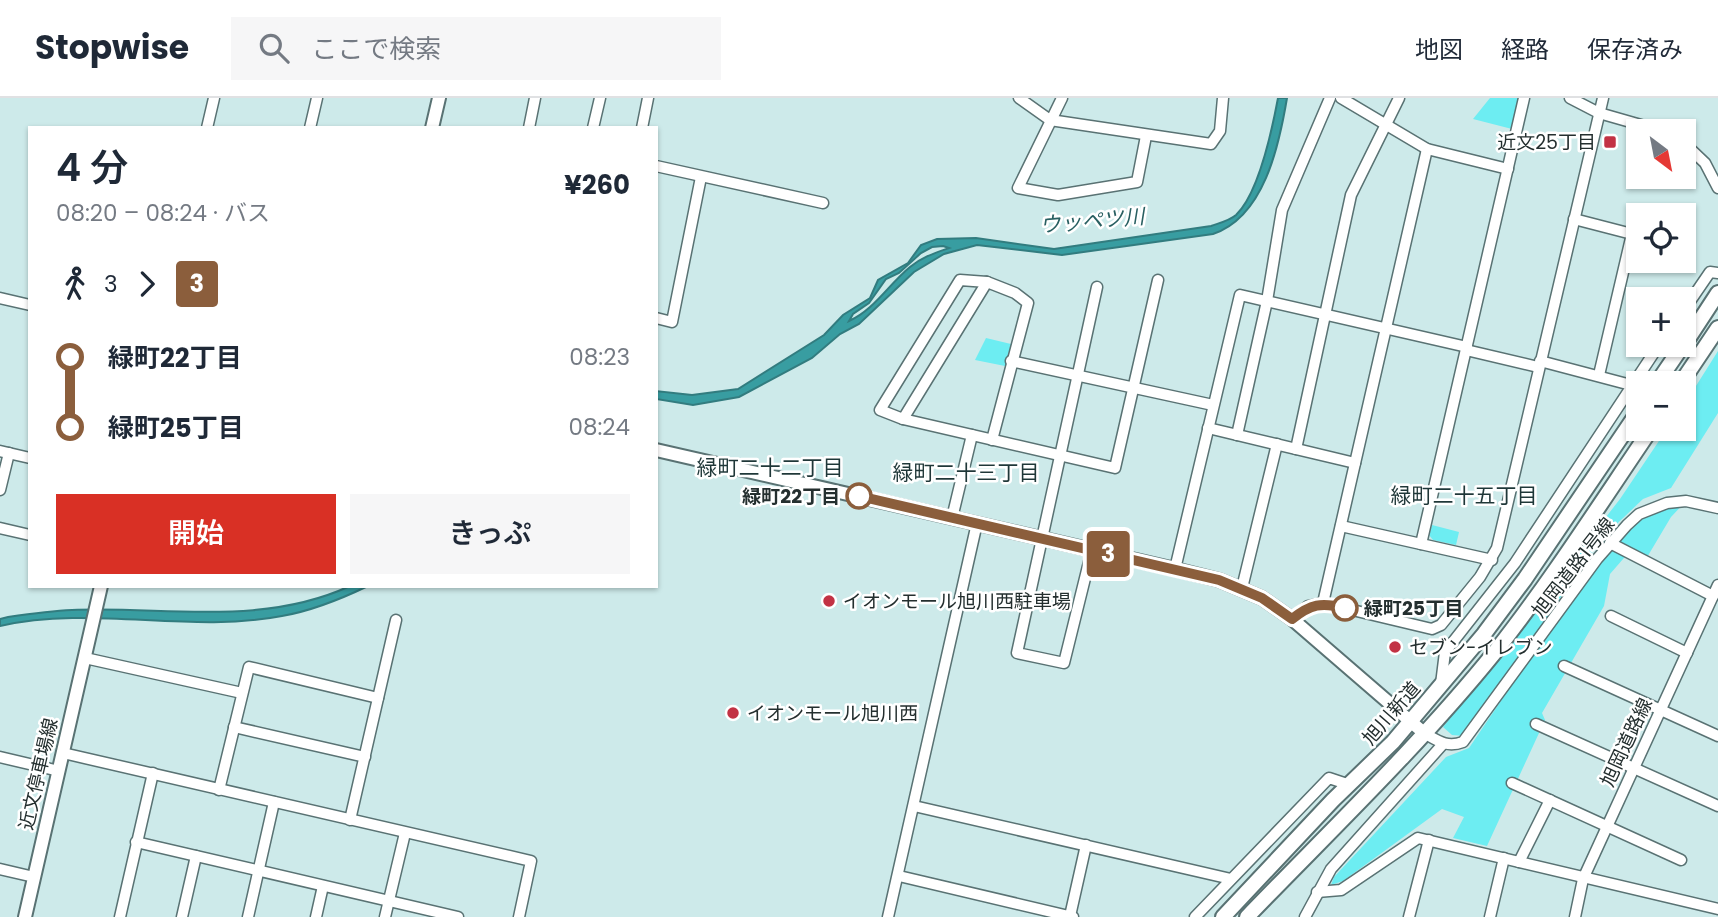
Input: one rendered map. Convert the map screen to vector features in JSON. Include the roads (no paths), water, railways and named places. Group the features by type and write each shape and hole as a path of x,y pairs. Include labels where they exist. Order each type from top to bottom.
{"highway":[{"path":"1696,326 1718,293"},
{"path":"1689,371 1718,328"},
{"name":"旭川新道","path":"1223,917 1410,722 1525,579 1626,430"},
{"name":"旭川新道","path":"1247,917 1424,733 1494,652 1544,587 1643,441"}],"main road":[{"path":"432,126 439,98"},
{"path":"658,450 1175,569 1242,588 1292,619 1424,733"},
{"name":"近文停車場線","path":"25,917 101,588"}],"street":[{"path":"207,126 214,98"},
{"path":"310,126 317,98"},
{"path":"529,126 535,98"},
{"path":"593,126 600,98"},
{"path":"642,126 648,98"},
{"path":"1019,98 1050,120 1211,145 1220,131 1223,98"},
{"path":"1062,98 1018,188 1058,195 1138,182 1146,136"},
{"path":"1237,435 1267,301 1282,210 1330,98"},
{"path":"1341,98 1427,149 1508,169"},
{"path":"1296,449 1351,195 1399,98"},
{"path":"1421,544 1524,98"},
{"path":"1570,98 1599,113 1626,121"},
{"path":"1292,619 1308,606 1323,603 1432,629 1441,625 1492,560 1603,98"},
{"path":"1323,603 1427,149"},
{"path":"1696,154 1705,163 1718,188"},
{"path":"658,166 823,203"},
{"path":"658,318 672,321 701,177"},
{"path":"1574,219 1632,233 1599,375"},
{"path":"1696,292 1710,272 1718,272"},
{"path":"992,440 1028,303 1015,293 987,282 960,280 880,410 903,419 1059,456 1115,468 1158,280"},
{"path":"903,419 987,282"},
{"path":"1092,550 1064,663 1017,653 1097,288"},
{"path":"1175,569 1240,295 1466,349 1599,375 1626,383"},
{"path":"0,298 28,305"},
{"path":"1011,360 1213,405"},
{"path":"1441,684 1445,652 1515,563 1626,393"},
{"path":"1208,428 1355,463"},
{"path":"953,518 972,435"},
{"path":"1242,588 1277,444"},
{"path":"0,490 4,452 28,458"},
{"name":"旭岡道路1号線","path":"1443,744 1453,746 1463,742 1610,544 1639,514 1653,507 1685,500 1718,508"},
{"path":"888,917 977,523"},
{"path":"1341,526 1492,560"},
{"path":"0,528 28,535"},
{"path":"1610,544 1713,596"},
{"name":"旭岡道路線","path":"1575,917 1583,879 1606,825 1718,585"},
{"path":"1611,616 1687,653"},
{"path":"350,820 396,620"},
{"path":"85,658 242,693"},
{"path":"1564,666 1660,712 1718,736"},
{"path":"219,790 249,667 378,698"},
{"path":"1536,724 1718,806"},
{"path":"234,727 365,757"},
{"path":"1305,917 1331,869 1443,744 1424,733"},
{"path":"63,753 531,861 519,917"},
{"path":"0,757 59,771"},
{"path":"120,917 153,773"},
{"path":"1195,917 1329,778 1350,785"},
{"path":"1512,783 1681,860"},
{"path":"1519,862 1550,800"},
{"path":"248,917 274,802"},
{"path":"914,806 1231,879"},
{"path":"385,917 405,833"},
{"path":"1317,892 1340,890 1418,838 1718,909"},
{"path":"1409,917 1429,840"},
{"path":"136,842 454,917"},
{"path":"899,876 1071,917 1086,845"},
{"path":"182,917 196,856"},
{"path":"1490,917 1504,858"},
{"path":"0,869 34,877"},
{"path":"316,917 323,886"}],"place":[{"name":"近文25丁目","path":"1610,142"},
{"name":"緑町22丁目","path":"859,496"},
{"name":"イオンモール旭川西駐車場","path":"829,601"},
{"name":"緑町25丁目","path":"1345,608"},
{"name":"セブン-イレブン","path":"1395,647"},
{"name":"イオンモール旭川西","path":"733,713"}],"district":[{"name":"緑町二十二丁目","path":"770,468"},
{"name":"緑町二十三丁目","path":"966,473"},
{"name":"緑町二十五丁目","path":"1464,496"}],"water label":[{"name":"ウッペツ川","path":"1092,221"}]}
